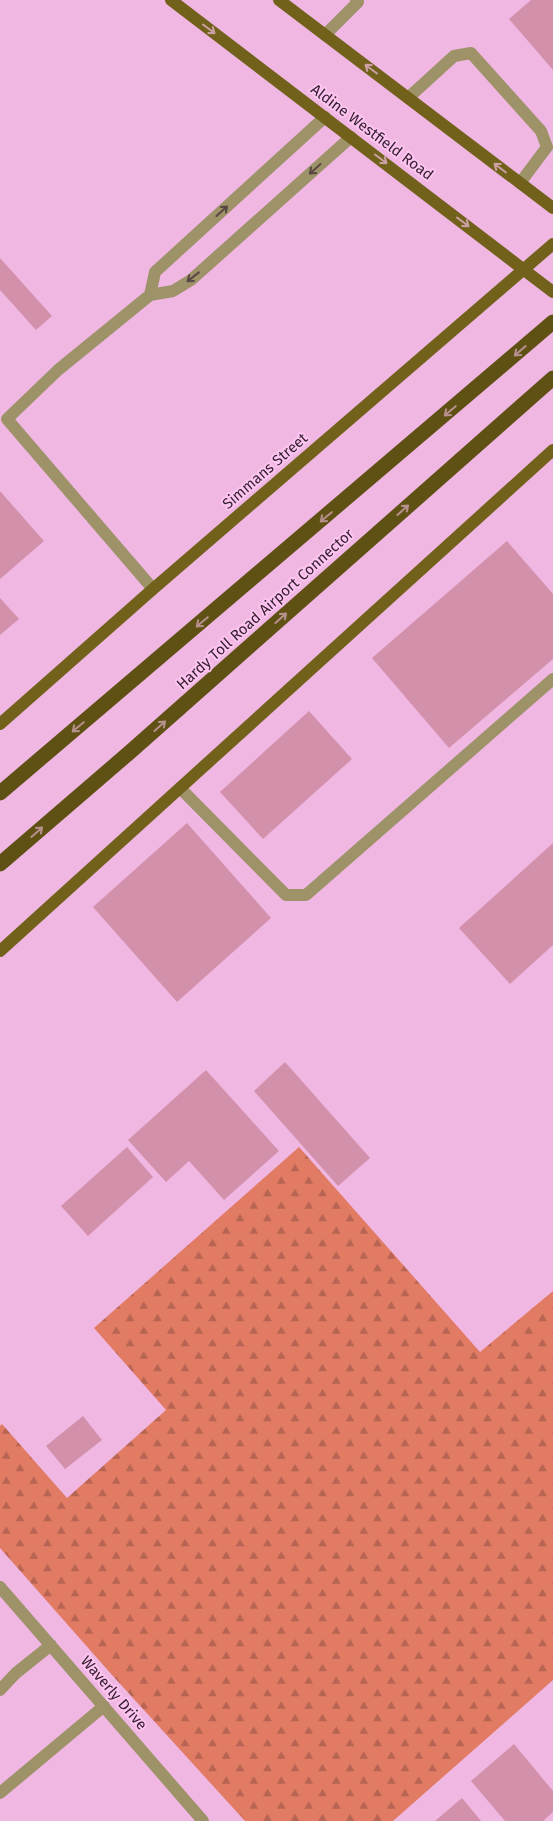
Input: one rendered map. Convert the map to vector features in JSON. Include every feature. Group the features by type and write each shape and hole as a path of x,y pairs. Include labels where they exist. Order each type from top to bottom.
{"highway":[{"name":"Hardy Toll Road Airport Connector","path":"0,793 553,322"},
{"name":"Hardy Toll Road Airport Connector","path":"0,864 130,752 553,378"}],"main road":[{"name":"Aldine Westfield Road","path":"170,0 525,268 553,292"},
{"path":"279,0 553,208"},
{"name":"Simmans Street","path":"0,724 153,589 553,244"},
{"path":"0,951 553,450"}],"street":[{"path":"325,35 358,1"},
{"path":"408,98 454,56 472,53 541,131 547,147 520,182"},
{"path":"150,295 155,272 325,117"},
{"path":"153,589 3,416 150,295 173,291 191,280 351,137"},
{"path":"180,788 286,895 306,895 553,679"},
{"name":"Waverly Drive","path":"0,1586 203,1821"},
{"path":"0,1690 51,1645"},
{"path":"0,1793 104,1706"}],"green space":[{"path":"299,1147 480,1352 553,1291 553,1680 393,1821 245,1821 0,1548 0,1426 2,1424 67,1498 166,1410 94,1328"}],"building":[{"path":"531,0 553,0 553,70 509,19"},
{"path":"0,258 52,316 36,330 0,290"},
{"path":"0,491 44,541 0,579"},
{"path":"507,541 553,594 553,659 449,748 372,658"},
{"path":"0,598 19,619 0,635"},
{"path":"309,711 352,759 263,839 220,792"},
{"path":"187,823 271,918 177,1002 93,907"},
{"path":"553,843 553,945 510,984 459,928"},
{"path":"285,1062 370,1158 338,1186 254,1091"},
{"path":"206,1070 279,1151 224,1200 189,1161 166,1182 128,1140"},
{"path":"127,1147 153,1177 88,1236 61,1206"},
{"path":"83,1416 102,1440 65,1469 46,1446"},
{"path":"514,1744 553,1791 553,1812 543,1821 505,1821 471,1781"},
{"path":"462,1798 481,1821 435,1821"}]}
